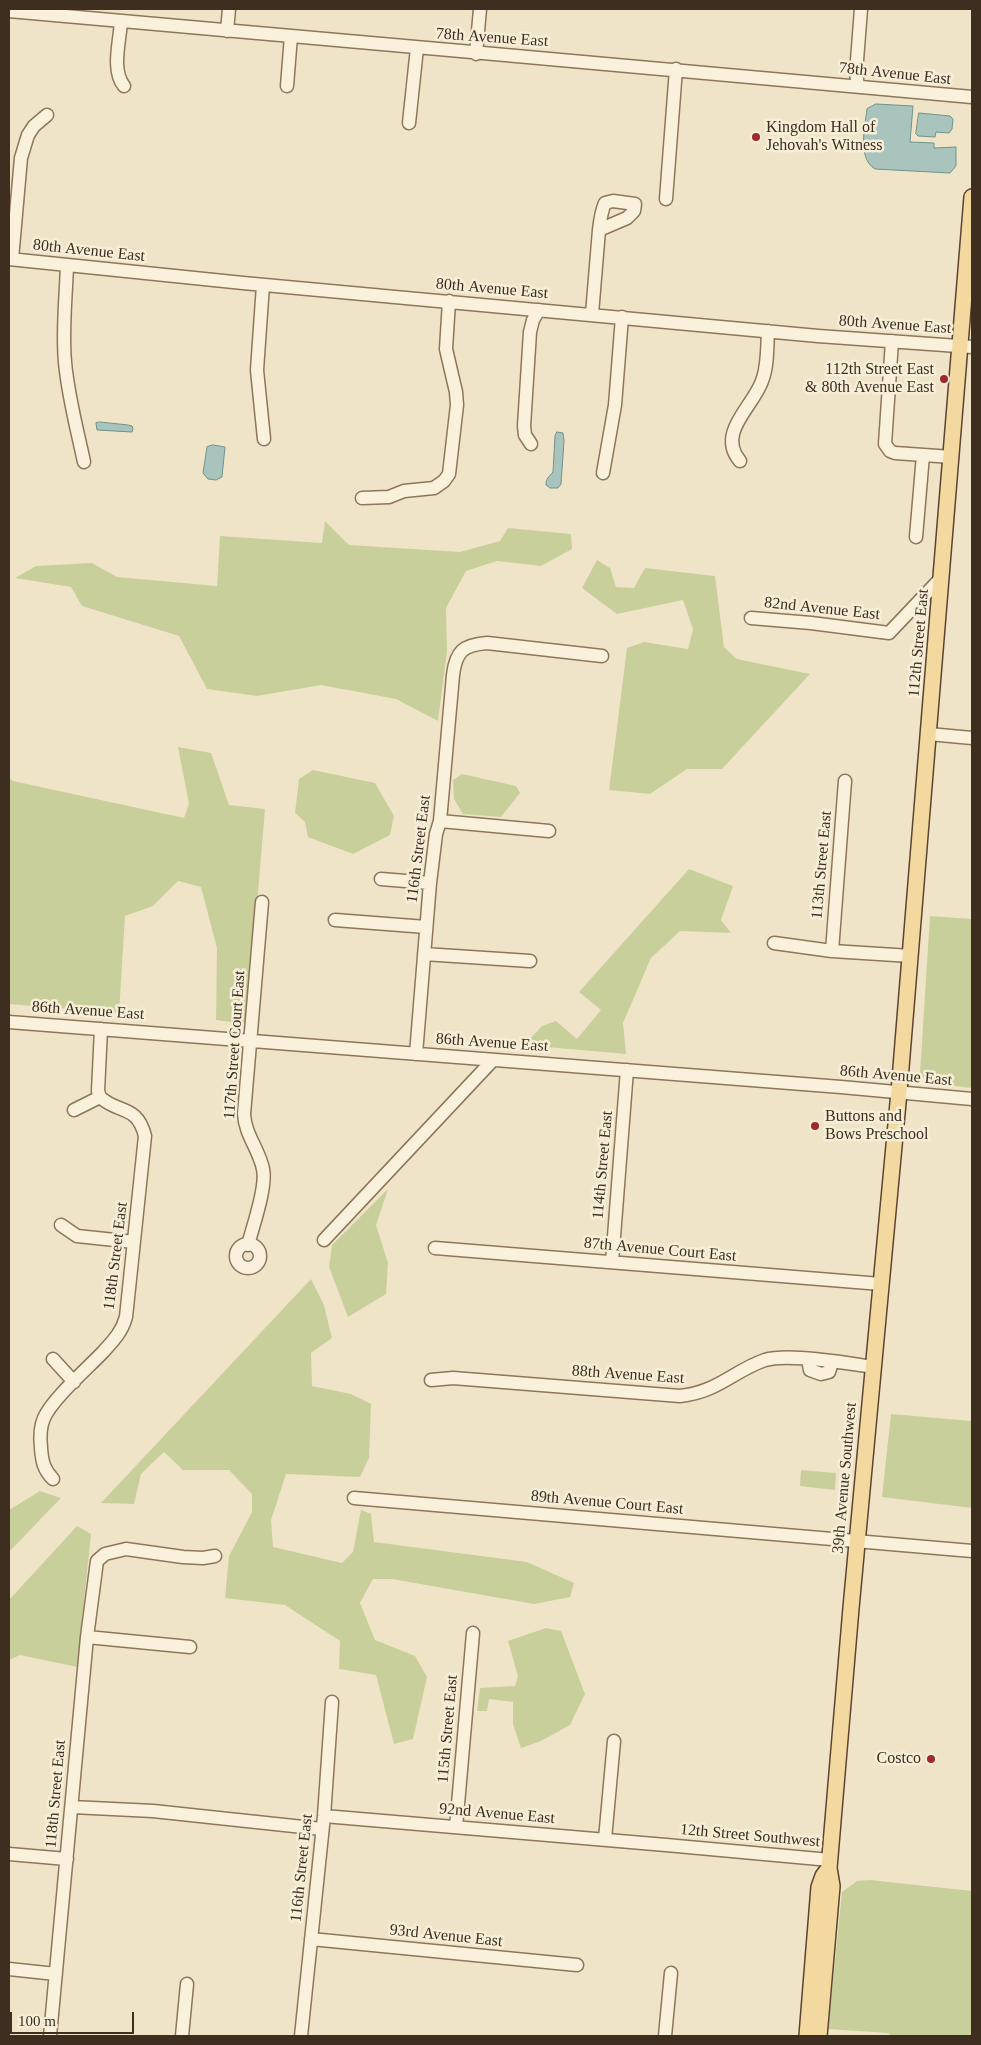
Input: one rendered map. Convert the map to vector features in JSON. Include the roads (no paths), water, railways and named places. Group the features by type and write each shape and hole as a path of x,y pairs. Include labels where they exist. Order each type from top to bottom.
{"main road":[{"name":"112th Street East","path":"900,1092 952,457 966,347 972,206"},
{"name":"39th Avenue Southwest","path":"819,2036 832,1886 829,1864 857,1540 900,1092"},
{"name":"39th Avenue Southwest","path":"807,2036 819,1887 829,1864"}],"street":[{"path":"227,31 229,9"},
{"path":"476,54 480,9"},
{"path":"858,86 856,74 861,9"},
{"name":"78th Avenue East","path":"9,11 65,12 121,21 476,54 676,69 972,98"},
{"path":"121,21 117,70 118,79 124,86"},
{"path":"287,86 291,36"},
{"path":"409,123 416,48"},
{"path":"666,200 676,69"},
{"path":"10,259 21,158 28,135 34,126 47,115"},
{"path":"592,314 599,230"},
{"name":"80th Avenue East","path":"10,259 264,285 966,347"},
{"path":"67,265 64,333 65,363 84,462"},
{"path":"264,285 256,370 264,440"},
{"path":"362,498 389,497 404,491 434,488 444,482 450,474 457,405 456,392 446,349 449,301"},
{"path":"531,444 525,435 524,426 530,332 533,320 539,310"},
{"path":"603,473 615,405 622,317"},
{"path":"740,461 732,447 734,433 742,412 761,384 765,368 768,331"},
{"path":"892,341 885,444 890,451 895,453 952,457"},
{"path":"916,537 923,455"},
{"name":"82nd Avenue East","path":"751,618 889,632 942,577"},
{"name":"116th Street East","path":"416,1054 430,883 436,834 440,821 455,664 462,650 470,645 488,643 602,656"},
{"path":"929,734 972,738"},
{"name":"113th Street East","path":"832,951 845,781"},
{"path":"440,821 549,831"},
{"path":"381,878 430,883"},
{"name":"117th Street Court East","path":"248,1245 264,1180 263,1166 244,1122 262,902"},
{"path":"335,920 426,927"},
{"path":"774,943 832,951 911,956"},
{"path":"424,954 530,961"},
{"name":"86th Avenue East","path":"9,1022 972,1099"},
{"path":"74,1110 100,1097 98,1091 102,1029"},
{"path":"324,1240 493,1060"},
{"name":"114th Street East","path":"612,1262 627,1070"},
{"name":"118th Street East","path":"53,1480 45,1471 42,1463 40,1443 42,1424 47,1412 116,1338 126,1317 145,1136 131,1112 105,1102 100,1097"},
{"path":"61,1225 77,1236 134,1242"},
{"name":"87th Avenue Court East","path":"435,1248 881,1284"},
{"name":"88th Avenue East","path":"432,1380 453,1378 680,1396 693,1395 714,1388 766,1360 789,1358 873,1368"},
{"path":"53,1359 74,1382"},
{"name":"89th Avenue Court East","path":"354,1498 972,1551"},
{"name":"118th Street East","path":"50,2036 87,1637 96,1562 111,1551 126,1549 183,1557 202,1558 215,1556"},
{"name":"115th Street East","path":"456,1827 473,1634"},
{"path":"87,1637 190,1647"},
{"name":"116th Street East","path":"301,2036 324,1816 332,1702"},
{"path":"605,1839 614,1741"},
{"path":"72,1807 153,1811 322,1829"},
{"name":"92nd Avenue East","path":"324,1816 666,1845"},
{"name":"12th Street Southwest","path":"666,1845 829,1864"},
{"path":"9,1854 67,1859"},
{"name":"93rd Avenue East","path":"311,1939 577,1965"},
{"path":"9,1969 56,1974"},
{"path":"665,2036 671,1973"},
{"path":"182,2036 187,1984"}],"water":[{"path":"876,104 913,106 910,142 934,143 934,148 956,147 956,166 950,173 875,169 866,158 864,133 867,109"},
{"path":"919,113 950,116 953,119 952,129 949,133 936,132 935,137 918,136 916,134"},
{"path":"96,423 128,425 132,426 133,429 132,432 97,430"},
{"path":"557,432 563,433 564,441 561,484 558,488 550,488 546,483 553,472 555,436"},
{"path":"213,445 225,447 222,477 216,480 208,479 203,473 207,447"}],"place":[{"name":"Kingdom Hall of Jehovah's Witness","path":"756,137"},
{"name":"112th Street East & 80th Avenue East","path":"944,379"},
{"name":"Buttons and Bows Preschool","path":"815,1126"},
{"name":"Costco","path":"931,1759"}]}
